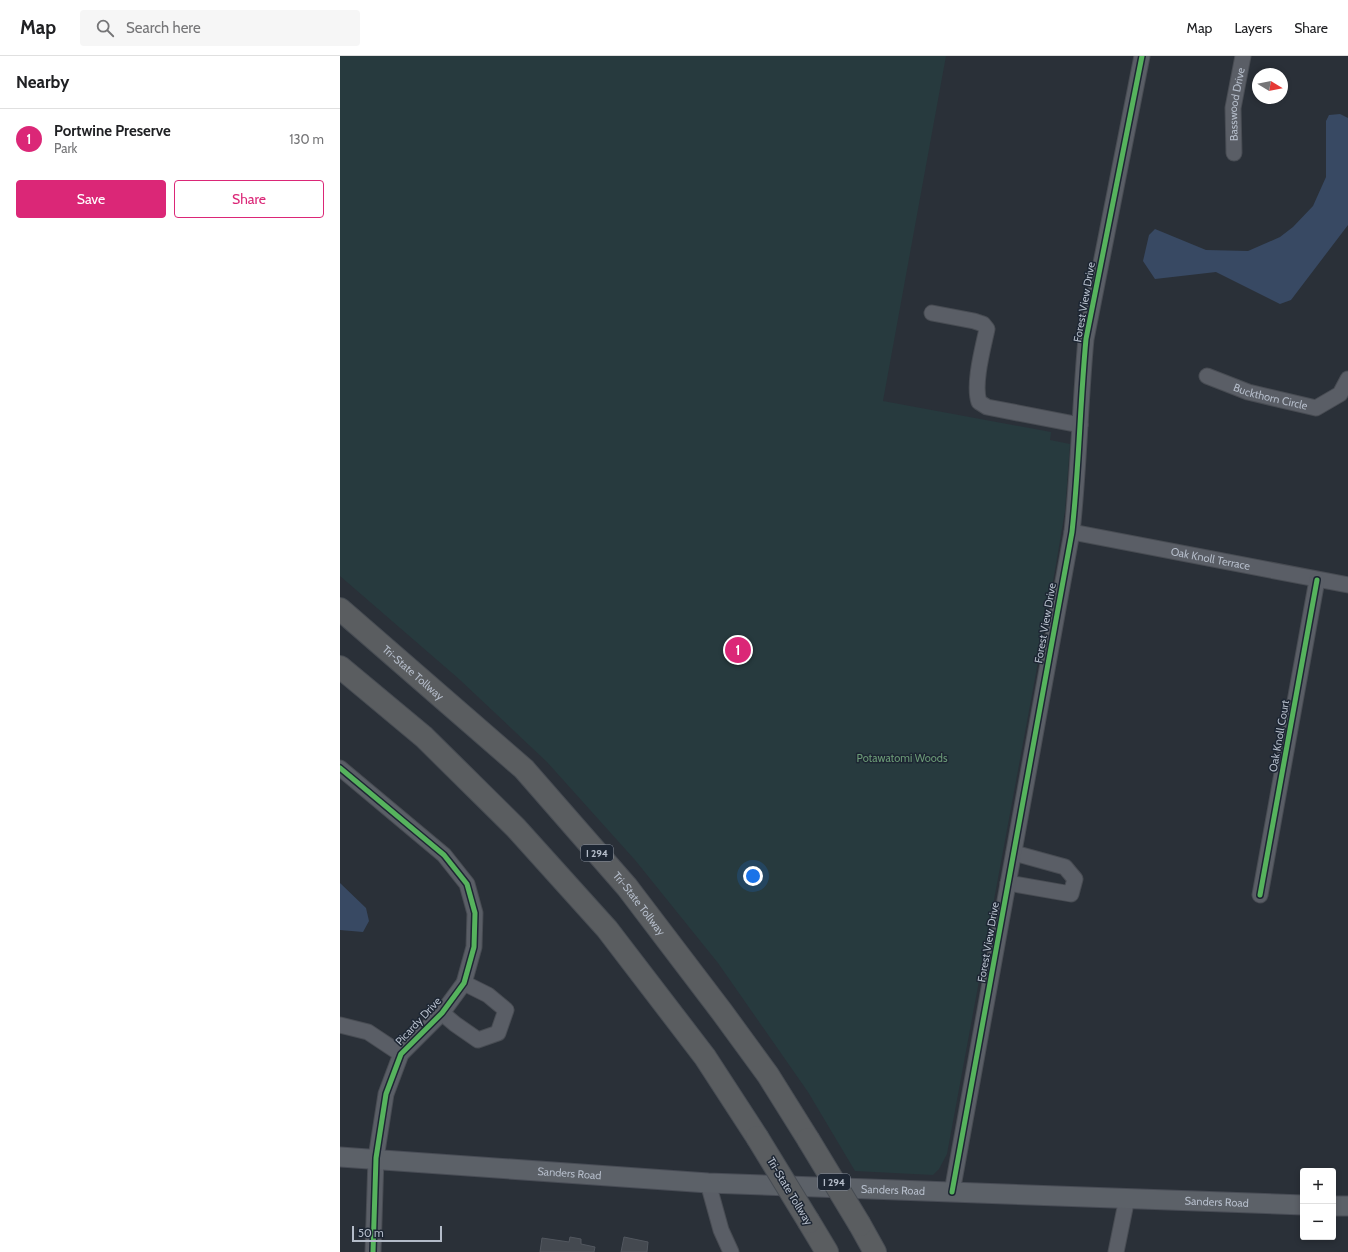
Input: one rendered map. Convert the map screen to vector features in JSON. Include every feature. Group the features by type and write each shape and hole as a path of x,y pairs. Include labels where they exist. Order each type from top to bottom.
{"highway":[{"name":"Tri-State Tollway","path":"340,609 524,769 632,894 768,1075 875,1252"},
{"name":"Tri-State Tollway","path":"340,667 424,737 516,828 607,929 705,1057 757,1137 827,1252"}],"main road":[{"name":"Sanders Road","path":"340,1157 376,1158 708,1183 1300,1205"},
{"path":"1336,1206 1348,1206"}],"street":[{"name":"Forest View Drive","path":"952,1192 1072,532 1077,489 1082,376 1086,339 1142,56"},
{"name":"Basswood Drive","path":"1234,153 1233,108 1243,56"},
{"path":"932,313 974,321 983,324 987,329 978,375 977,395 979,402 987,407 1080,425"},
{"name":"Buckthorn Circle","path":"1207,376 1248,392 1316,408 1340,394 1348,379"},
{"name":"Oak Knoll Terrace","path":"1072,532 1348,585"},
{"name":"Oak Knoll Court","path":"1260,895 1318,580"},
{"name":"Picardy Drive","path":"340,768 444,855 467,884 475,913 474,947 464,983 442,1013 401,1054 386,1094 376,1158 373,1252"},
{"path":"1008,883 1071,894 1075,879 1065,867 1014,853"},
{"path":"442,1013 478,1040 498,1033 506,1010 488,995 464,983"},
{"path":"340,1025 368,1032 401,1054"},
{"path":"708,1183 721,1230 731,1252"},
{"path":"1116,1252 1128,1198"}],"green space":[{"name":"Potawatomi Woods","path":"340,56 946,56 883,401 1051,432 1050,440 1070,444 1065,511 1055,570 947,1154 939,1169 933,1175 855,1171 808,1092 718,963 635,860 547,762 459,679 340,576"}],"water":[{"path":"1340,114 1348,118 1348,225 1291,300 1280,304 1216,272 1155,279 1143,261 1149,235 1155,229 1206,250 1248,251 1280,237 1293,227 1313,206 1326,177 1326,121 1329,115"},
{"path":"340,883 366,908 369,921 363,932 340,930"}],"building":[{"path":"570,1237 581,1239 581,1244 595,1247 594,1252 540,1252 542,1238 569,1242"},
{"path":"624,1237 648,1242 647,1252 621,1252"}],"cycle path":[{"path":"952,1192 1072,532 1086,339 1142,56"},
{"path":"1260,895 1317,580"},
{"path":"340,768 444,855 467,884 475,913 474,947 464,983 442,1013 401,1054 386,1094 376,1158 373,1252"}],"place":[{"name":"Portwine Preserve","path":"738,650"}]}
